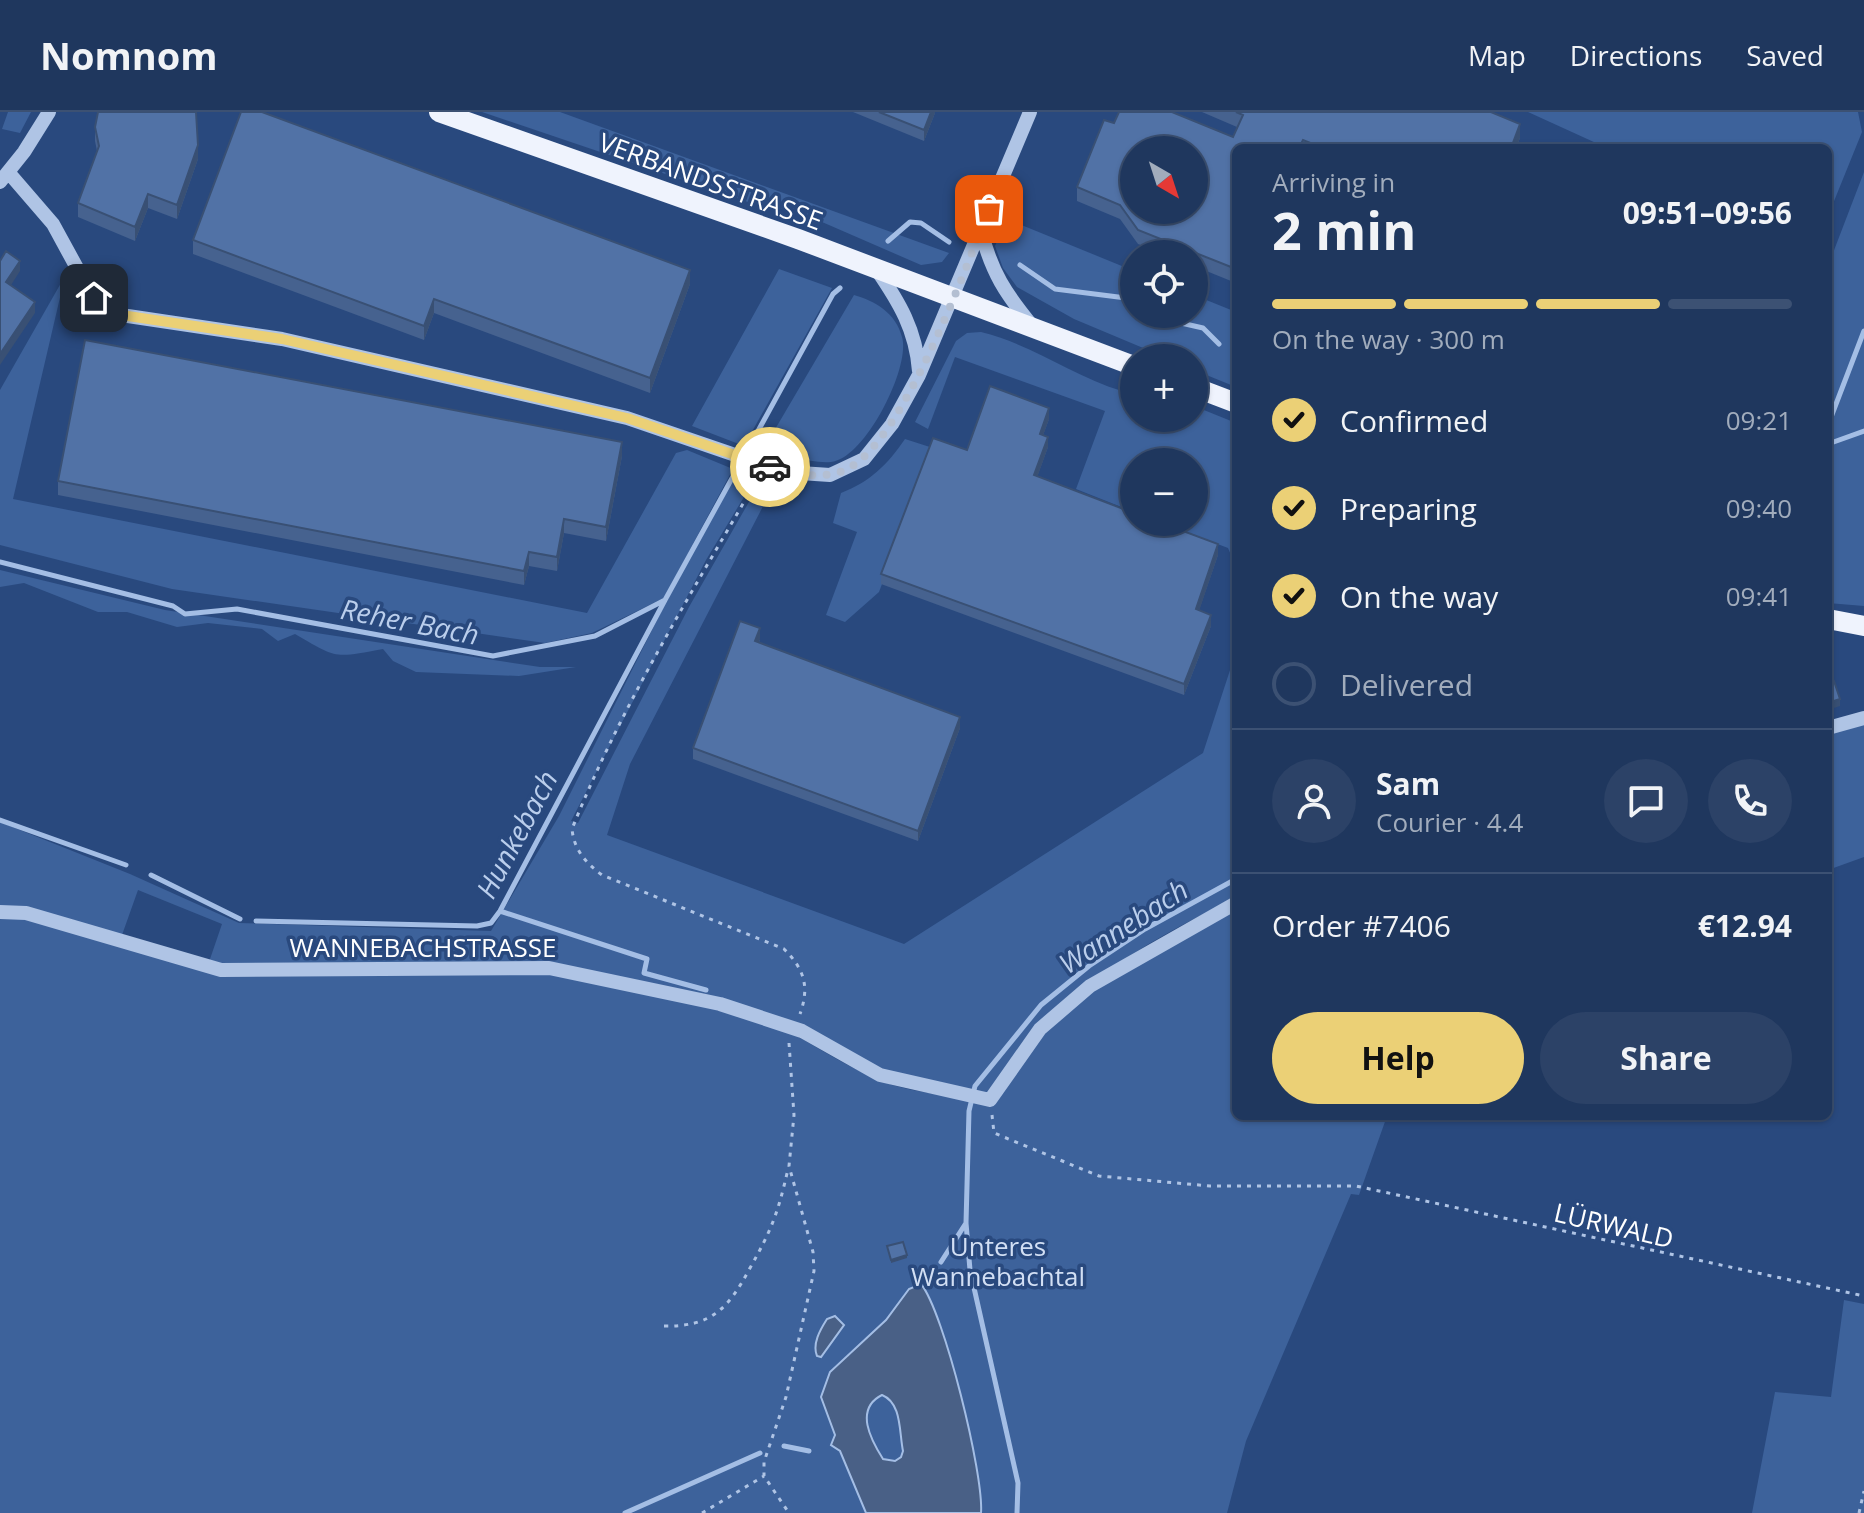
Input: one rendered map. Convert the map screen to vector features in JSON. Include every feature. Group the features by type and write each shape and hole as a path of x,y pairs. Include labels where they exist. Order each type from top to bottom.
{"main road":[{"name":"VERBANDSSTRASSE","path":"439,112 876,268 1120,361"},
{"path":"1208,392 1232,401"},
{"path":"1832,620 1864,626"}],"street":[{"path":"46,115 5,177 53,224 101,312 282,339 627,418 785,472 830,475 846,470 880,444 919,375 1030,112"},
{"path":"981,231 990,268 1011,301 1033,327"},
{"path":"876,268 904,308 917,351 919,375"},
{"path":"1832,727 1864,718"},
{"path":"990,1100 1040,1029 1090,986 1232,905"},
{"name":"WANNEBACHSTRASSE","path":"0,912 26,913 221,970 549,968 720,1004 791,1027 880,1075 939,1091 990,1100"}],"path":[{"path":"664,1326 703,1321 723,1310 739,1292 776,1219 789,1166 794,1115 791,1027 804,1002 805,981 800,965 784,949 602,875 576,848 572,829 588,789 666,637 764,465"},
{"name":"LÜRWALD","path":"990,1100 994,1133 1099,1176 1210,1186 1356,1186 1864,1296"},
{"path":"789,1166 813,1252 814,1271 782,1412 764,1462 764,1476 789,1513"},
{"path":"702,1513 764,1476"},
{"path":"1859,1513 1864,1491"}],"green space":[{"path":"8,112 31,112 20,133 2,129"},
{"path":"482,112 560,112 949,253 942,262 921,265 799,212 757,205"},
{"path":"1528,112 1858,112 1862,132 1832,206 1832,144 1598,144"},
{"path":"1864,172 1864,606 1832,603 1832,256"},
{"path":"1007,219 1120,265 1120,328 1208,328 1208,301 1232,310 1232,385 1208,376 1208,344 1134,344 1074,319 1017,287 1003,268 995,246"},
{"path":"779,269 832,288 744,446 692,426"},
{"path":"65,276 13,499 587,613 676,453 687,450 733,469 664,598 592,633 545,643 172,589 0,545 0,390"},
{"path":"854,295 884,309 895,321 902,337 899,369 883,410 858,445 844,457 831,462 806,460 764,448"},
{"path":"981,332 1035,352 1120,390 1120,432 1208,432 1208,412 1232,421 1232,557 1228,548 1197,536 1208,536 1208,448 1120,448 1120,506 1076,489 1105,411 955,357 928,429 915,422 956,341 967,333"},
{"path":"905,439 933,448 879,592 845,622 826,615 857,532 833,523 841,493 878,471"},
{"name":"Unteres Wannebachtal","path":"738,471 756,477 706,560 571,821 578,823 689,607 762,479 775,483 630,764 607,835 904,944 1203,753 1232,664 1232,900 1158,938 1062,1005 1034,1032 991,1093 940,1086 880,1070 796,1026 795,1035 857,1070 892,1085 989,1105 1043,1032 1092,989 1232,909 1232,1120 1386,1120 1359,1195 1351,1194 1246,1441 1227,1513 0,1513 0,912 26,913 102,930 26,907 0,907 0,822 130,874 239,923 491,931 559,816 665,604","holes":["138,890 222,924 209,962 122,935"]},
{"path":"0,570 165,610 540,667 576,667 519,676 416,672 393,661 383,649 336,654 295,634 278,641 262,629 208,623 177,627 127,612 98,612 24,583 0,587"},
{"path":"1864,724 1864,857 1832,869 1832,732"},
{"path":"1844,1300 1864,1304 1864,1513 1752,1513 1775,1392 1831,1397"}],"shaded area":[{"path":"921,1284 930,1300 951,1359 976,1465 981,1513 866,1513 840,1451 831,1445 835,1435 821,1397 830,1372 886,1320 909,1289","holes":["882,1395 896,1411 903,1451 895,1461 883,1459 868,1425 867,1416 874,1401"]},
{"path":"835,1316 844,1325 821,1357 817,1356 815,1347 819,1332 827,1319"}],"building":[{"path":"98,112 196,112 198,145 177,205 148,194 135,227 78,203 99,146 95,127"},
{"path":"241,112 262,112 690,270 650,378 434,299 424,326 193,240"},
{"path":"879,112 931,112 924,130"},
{"path":"1119,112 1172,112 1233,137 1243,115 1236,112 1491,112 1520,124 1512,144 1313,144 1303,140 1301,144 1232,144 1232,267 1208,258 1208,240 1163,240 1138,230 1134,224 1208,224 1208,136 1120,136 1120,205 1077,187 1104,120 1114,123"},
{"path":"6,251 20,261 6,282 35,302 0,354 0,261"},
{"path":"85,340 622,442 606,527 564,519 557,557 529,552 524,571 58,481"},
{"path":"990,386 1049,408 1040,434 1048,437 1034,475 1120,508 1120,536 1197,536 1218,544 1196,609 1211,615 1184,684 881,574 933,438 967,450"},
{"path":"740,621 760,628 755,641 960,717 918,831 693,748"},
{"path":"1832,682 1840,699 1832,702"},
{"path":"903,1242 907,1255 891,1260 887,1246"}],"waterway":[{"name":"Reher Bach","path":"888,241 910,222 921,223 949,242"},
{"name":"Reher Bach","path":"1020,265 1055,289 1120,297"},
{"name":"Reher Bach","path":"752,442 833,294 840,288"},
{"name":"Reher Bach","path":"1203,328 1219,344"},
{"name":"Wannebach","path":"1832,415 1864,331"},
{"path":"1832,443 1864,431"},
{"name":"Reher Bach","path":"0,562 173,606 185,614 237,609 493,656 595,636 665,600 736,471"},
{"name":"Hunkebach","path":"256,921 477,926 491,923 665,600"},
{"name":"Hunkebach","path":"0,820 126,865"},
{"name":"Hunkebach","path":"151,875 240,919"},
{"name":"Wannebach","path":"1017,1513 1018,1483 970,1270 966,1223 969,1111 975,1086 1041,1005 1089,966 1145,929 1232,881"},
{"path":"500,911 647,959 644,973 706,990"},
{"path":"941,1262 966,1223"},
{"path":"784,1446 809,1451"},
{"path":"625,1513 760,1453"}],"way so far":[{"path":"770,467 785,472 830,475 864,459 880,444 919,375 989,209"}],"route":[{"path":"94,298 101,312 282,339 627,418 770,467"}]}
